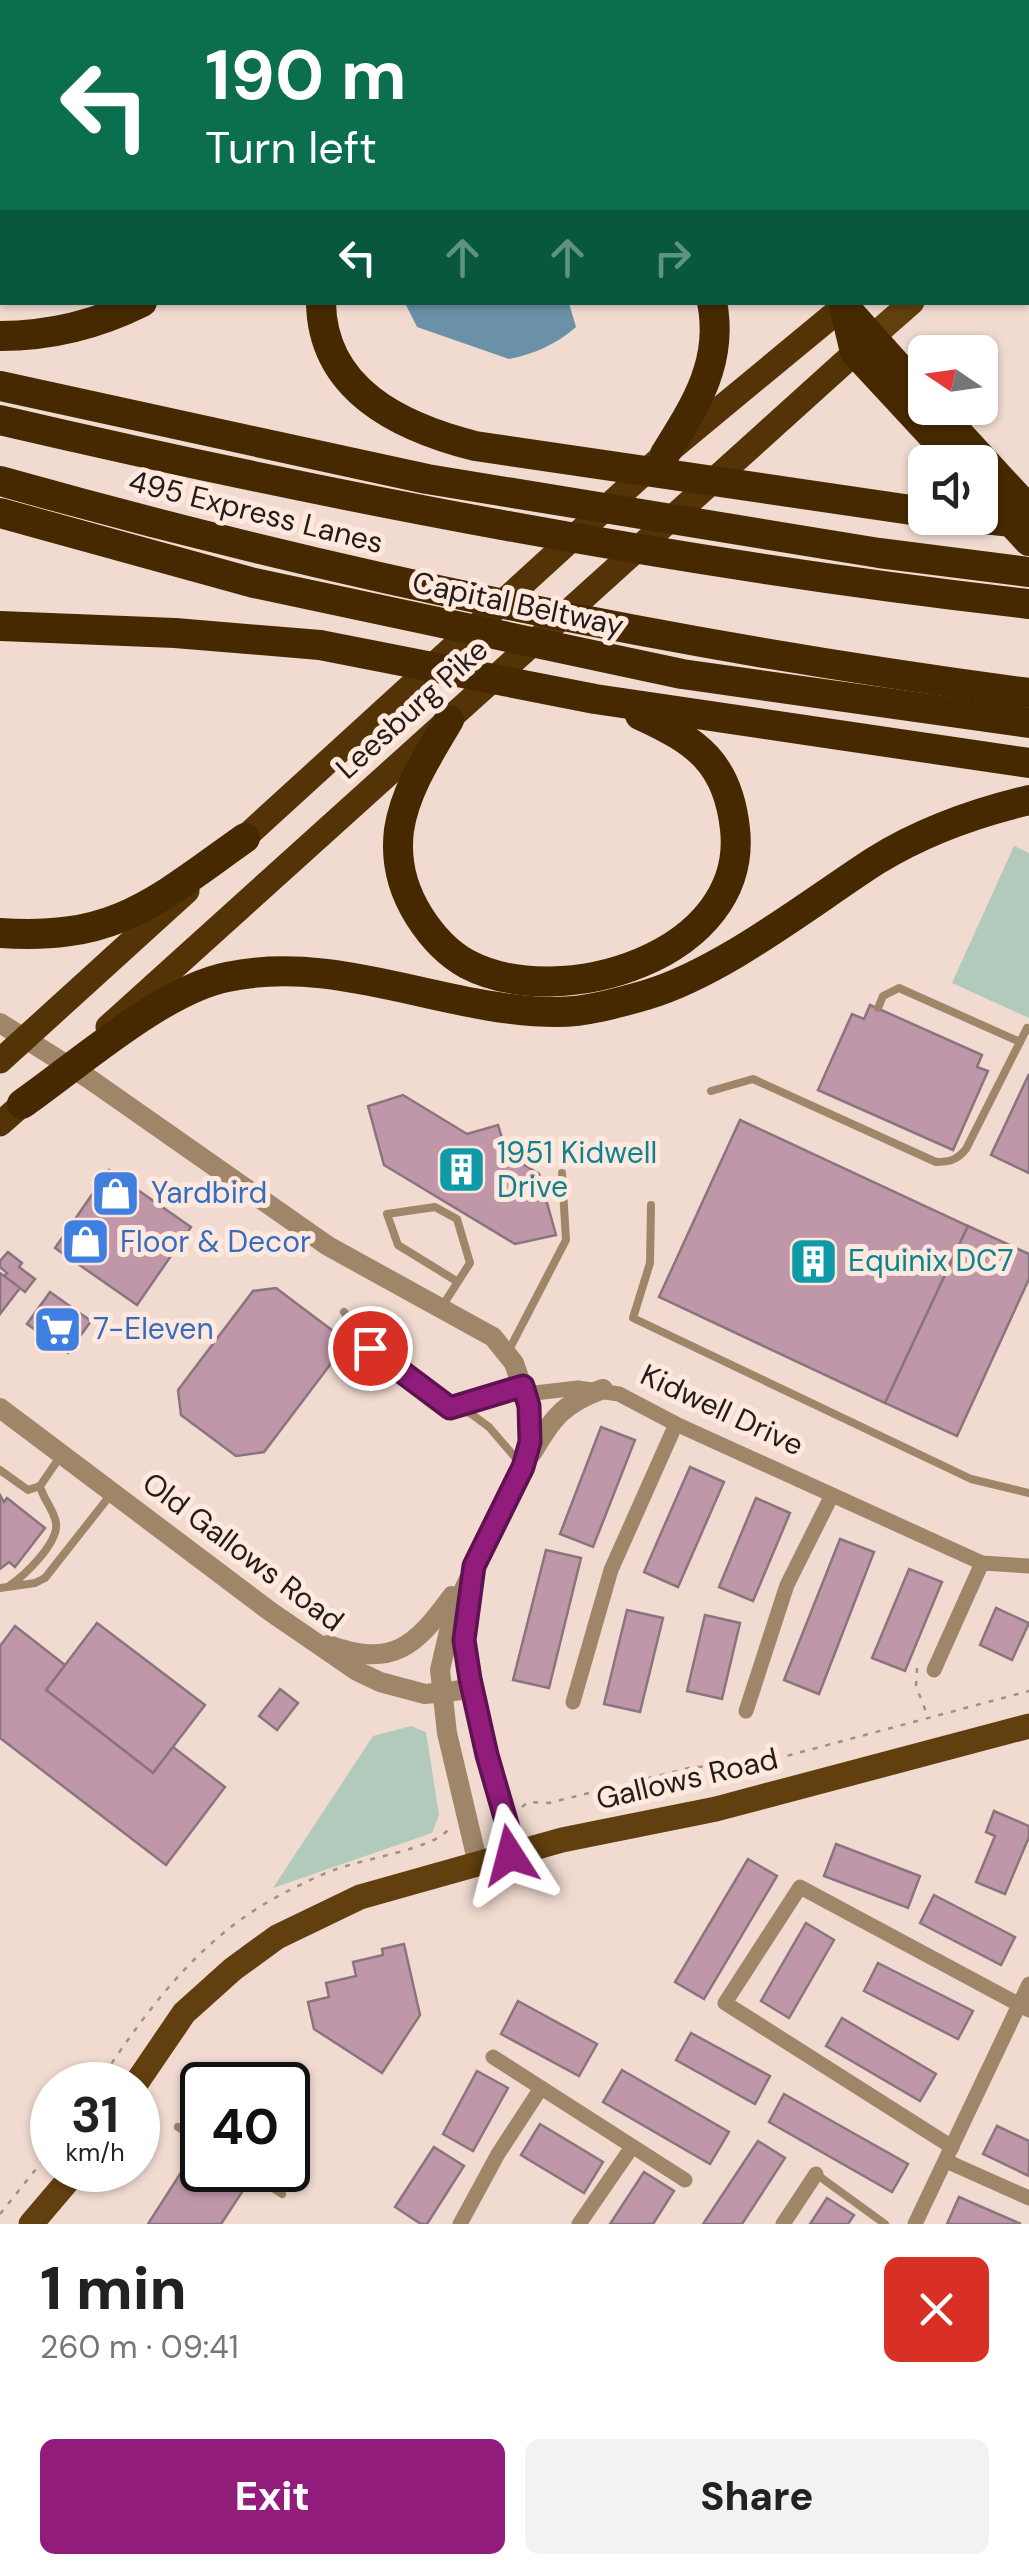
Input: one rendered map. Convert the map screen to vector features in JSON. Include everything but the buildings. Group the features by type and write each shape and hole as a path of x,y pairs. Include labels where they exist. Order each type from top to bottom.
{"highway":[{"path":"0,336 91,324 135,305"},
{"path":"322,305 327,342 343,375 375,406 430,433 475,446 908,510"},
{"path":"665,454 707,382 716,337 712,305"},
{"name":"Leesburg Pike","path":"0,1061 665,454 843,305"},
{"path":"844,305 863,345 955,445"},
{"path":"863,345 908,382"},
{"name":"Leesburg Pike","path":"11,1114 863,345"},
{"path":"0,386 427,479 754,534 1029,572"},
{"name":"495 Express Lanes","path":"0,420 424,510 660,552 1029,604"},
{"name":"495 Express Lanes","path":"0,481 282,556 454,594 752,652 1029,693"},
{"path":"998,484 1029,510"},
{"path":"998,507 1029,541"},
{"name":"Capital Beltway","path":"0,512 254,583 682,674 1029,724"},
{"path":"998,521 1029,524"},
{"path":"0,626 257,638 320,645 595,699 1029,763"},
{"path":"0,645 106,630"},
{"path":"449,720 404,807 397,856 403,886 425,926 463,962 524,982 560,982 606,975 631,966 690,935 710,914 729,882 736,841 732,800 716,767 696,745 662,725 595,699"},
{"path":"11,1114 169,1000 226,977 292,970 502,1007 558,1012 647,994 698,974 912,842 967,815 1029,800"},
{"path":"0,932 90,930 119,920 156,902 245,838"}],"main road":[{"name":"Leesburg Pike","path":"863,345 909,305"},
{"name":"Gallows Road","path":"148,2062 179,2008 263,1946 327,1910 376,1892 562,1840 716,1808 1029,1726"},
{"path":"31,2224 58,2192"}],"street":[{"path":"0,1023 116,1098 328,1246 493,1337 508,1352 525,1390 530,1442 523,1467"},
{"name":"Kidwell Drive","path":"525,1390 603,1390 982,1563 1029,1566"},
{"path":"478,1864 440,1693 448,1625 523,1467 560,1411 573,1401 603,1390"},
{"name":"Old Gallows Road","path":"0,1408 356,1671 425,1694 472,1690"},
{"path":"572,1702 611,1570 676,1424"},
{"path":"746,1711 787,1585 832,1495"},
{"path":"934,1670 982,1563"},
{"path":"304,1636 370,1654 390,1654 405,1648 426,1630 474,1566"},
{"path":"474,1566 464,1640 472,1690 511,1838 510,1855"},
{"path":"1024,2008 800,1887 725,2002 949,2154 1029,2198"},
{"path":"915,2224 1024,2008 1029,1984"},
{"path":"493,2056 685,2180"},
{"path":"460,2224 498,2154 541,2088"},
{"path":"579,2224 632,2147"},
{"path":"783,2224 816,2174"}],"lane":[{"path":"878,1008 884,996 899,988 1020,1042"},
{"path":"711,1091 753,1079 936,1162 948,1162 958,1159 966,1149 1026,1028 1029,1030"},
{"path":"508,1352 566,1240 562,1173"},
{"path":"441,1309 458,1282 470,1262 456,1219 434,1206 386,1214 398,1245 458,1282"},
{"path":"651,1206 650,1263 633,1318 971,1479 1029,1493"},
{"path":"344,1312 370,1348 450,1408 470,1414 489,1427 523,1467"},
{"path":"450,1408 525,1390"},
{"path":"0,1470 28,1490 40,1486 62,1454"},
{"path":"4,1587 38,1558 55,1531 55,1520 40,1486"},
{"path":"4,1587 36,1584 46,1578 112,1492"},
{"path":"816,2174 885,2224"}],"path":[{"path":"929,1718 915,1673 918,1664 934,1670"},
{"path":"0,2214 30,2176"}],"green space":[{"path":"1014,846 1029,853 1029,1018 952,983"},
{"path":"411,1726 426,1732 439,1815 432,1833 273,1888 373,1736"}],"water":[{"path":"406,305 570,305 576,327 545,347 509,359 417,327"}],"place":[{"name":"1951 Kidwell Drive","path":"462,1170"},
{"name":"Yardbird","path":"116,1193"},
{"name":"Floor & Decor","path":"85,1242"},
{"name":"Equinix DC7","path":"813,1261"},
{"name":"7-Eleven","path":"58,1329"}],"route":[{"path":"370,1348 450,1408 523,1386 526,1394 530,1442 523,1467 474,1566 464,1640 487,1755 511,1838 510,1855"}]}
